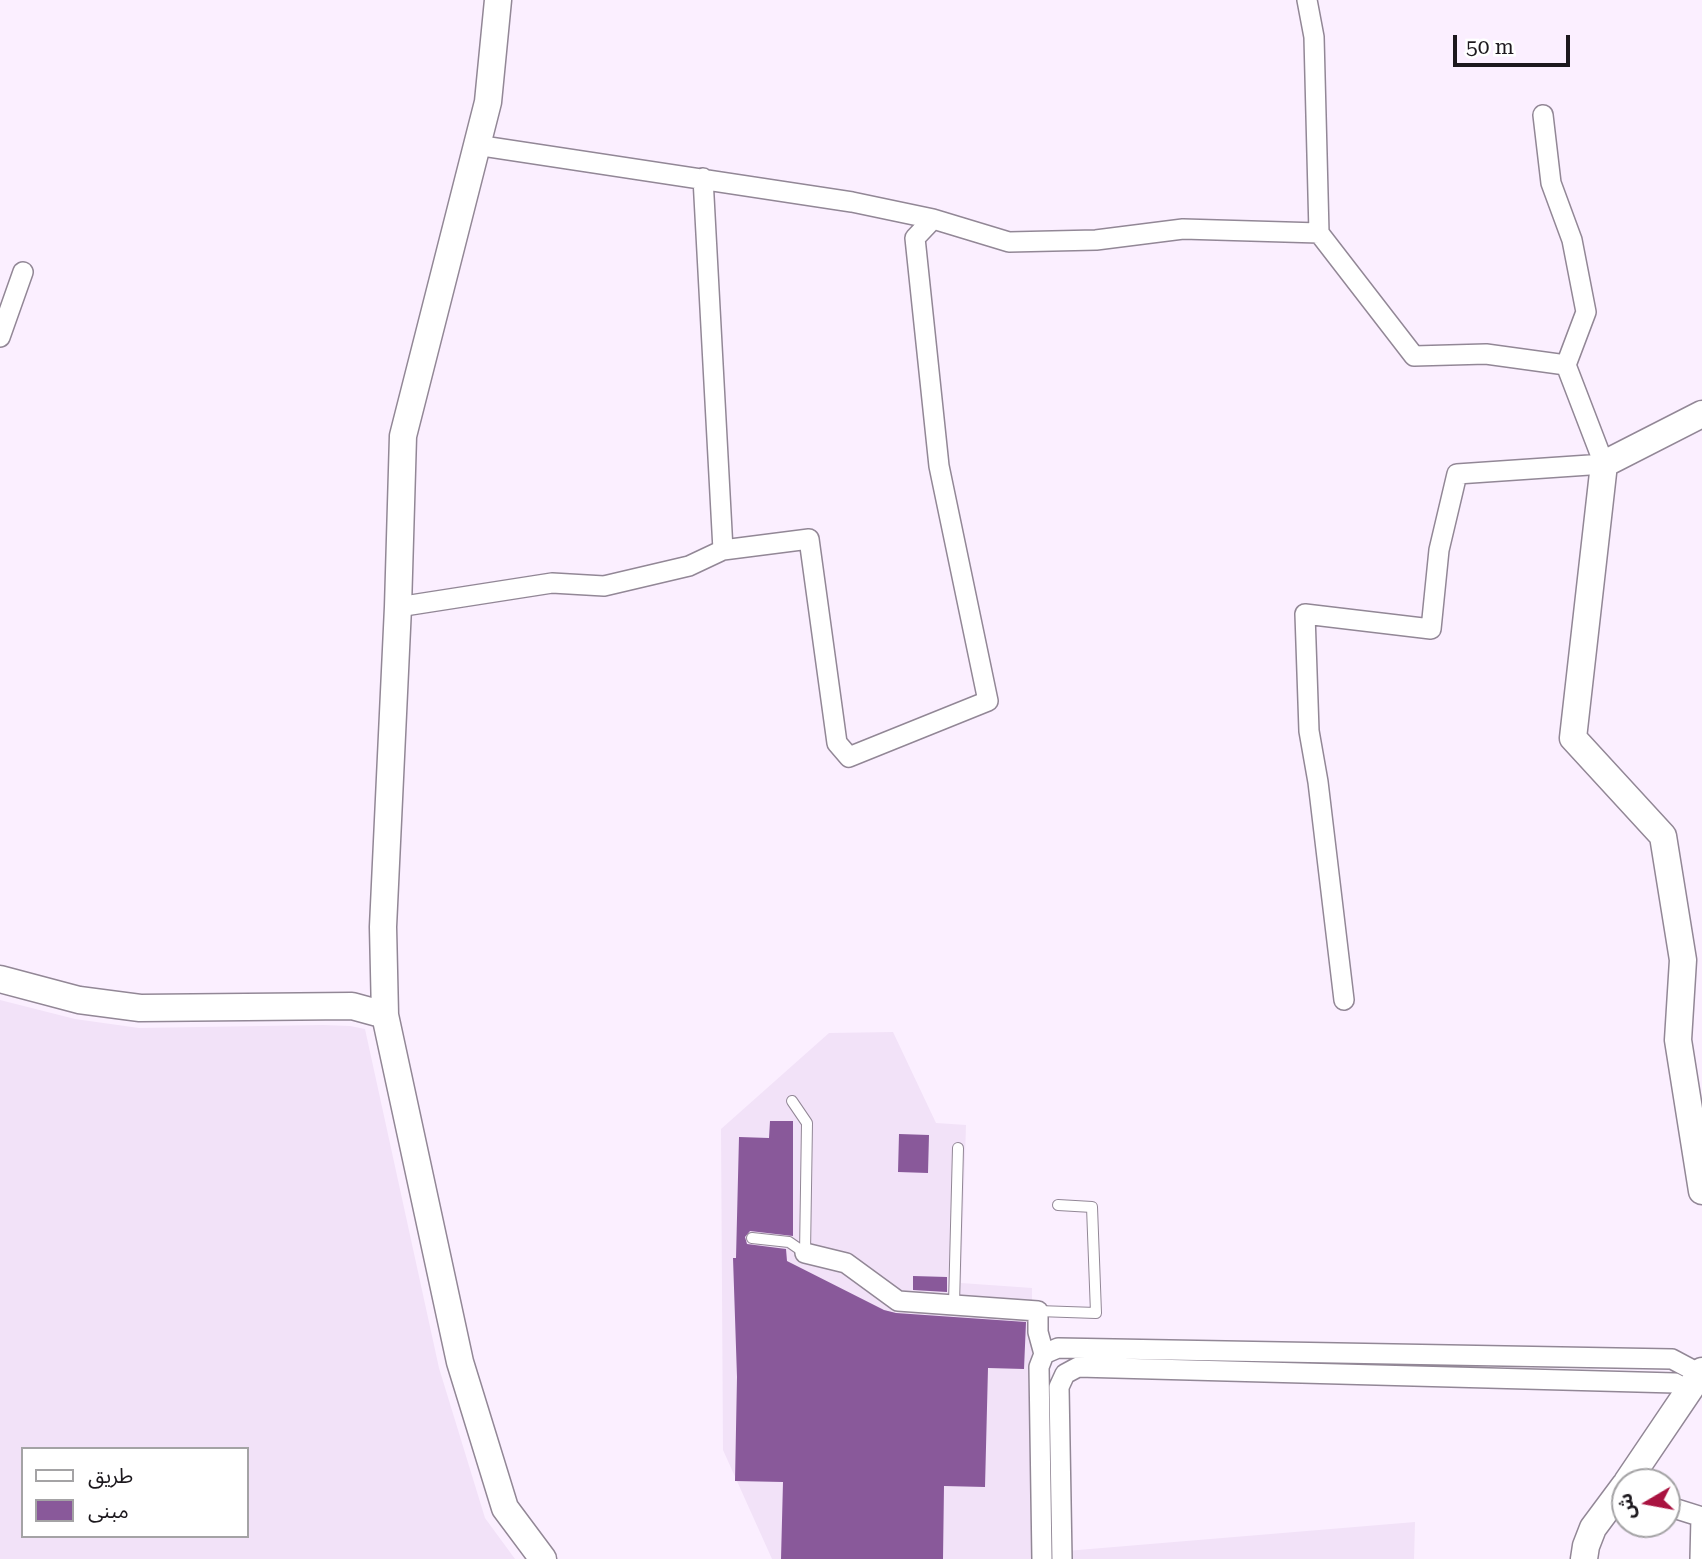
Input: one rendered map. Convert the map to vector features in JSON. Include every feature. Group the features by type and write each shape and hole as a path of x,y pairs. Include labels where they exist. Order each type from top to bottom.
{"main road":[{"path":"498,0 488,102 403,436 384,913 385,1015 460,1362 505,1508 543,1559"},
{"path":"1702,414 1604,464 1573,738 1663,836 1682,960 1678,1040 1702,1191"},
{"path":"0,979 79,1000 140,1008 352,1006 385,1015"},
{"path":"1638,1468 1697,1378"},
{"path":"1584,1559 1593,1528 1611,1506"}],"street":[{"path":"1307,0 1314,37 1319,233 1414,356 1486,354 1566,365"},
{"path":"1344,1000 1318,782 1309,731 1305,614 1431,629 1439,550 1457,474 1604,464 1566,365 1586,312 1572,240 1551,183 1544,115"},
{"path":"477,145 852,202 933,219 1009,242 1096,240 1183,229 1319,233"},
{"path":"703,178 723,550"},
{"path":"398,607 552,583 604,586 689,566 723,550 809,539 836,743 849,757 988,701 939,466 915,238 933,219"},
{"path":"0,337 23,272"},
{"path":"805,1252 846,1263 898,1301 1038,1311 1038,1332 1044,1354 1039,1367 1042,1559"},
{"path":"1044,1354 1058,1348 1672,1359 1697,1378"},
{"path":"1062,1559 1059,1387 1065,1374 1078,1367 1675,1383 1697,1378"},
{"path":"1681,1510 1702,1517 1700,1559"}],"lane":[{"path":"792,1101 807,1123 805,1252"},
{"path":"954,1304 958,1148"},
{"path":"1038,1311 1096,1313 1092,1207 1058,1205"},
{"path":"752,1238 789,1242 805,1252"}],"shaded area":[{"path":"0,1000 75,1019 139,1028 323,1025 365,1029 439,1368 485,1518 515,1559 0,1559"},
{"path":"893,1032 936,1123 966,1125 961,1283 1032,1288 1032,1559 772,1559 723,1450 721,1129 829,1033"},
{"path":"1415,1522 1414,1559 1066,1559 1066,1551"}],"building":[{"path":"770,1121 793,1121 793,1236 750,1231 745,1237 747,1244 786,1249 787,1261 884,1310 1026,1322 1024,1369 988,1368 985,1487 944,1486 943,1559 781,1559 783,1482 735,1481 737,1377 733,1258 736,1258 739,1137 769,1138"},
{"path":"899,1134 929,1135 928,1173 898,1172"},
{"path":"913,1276 947,1277 947,1292 913,1290"}]}
